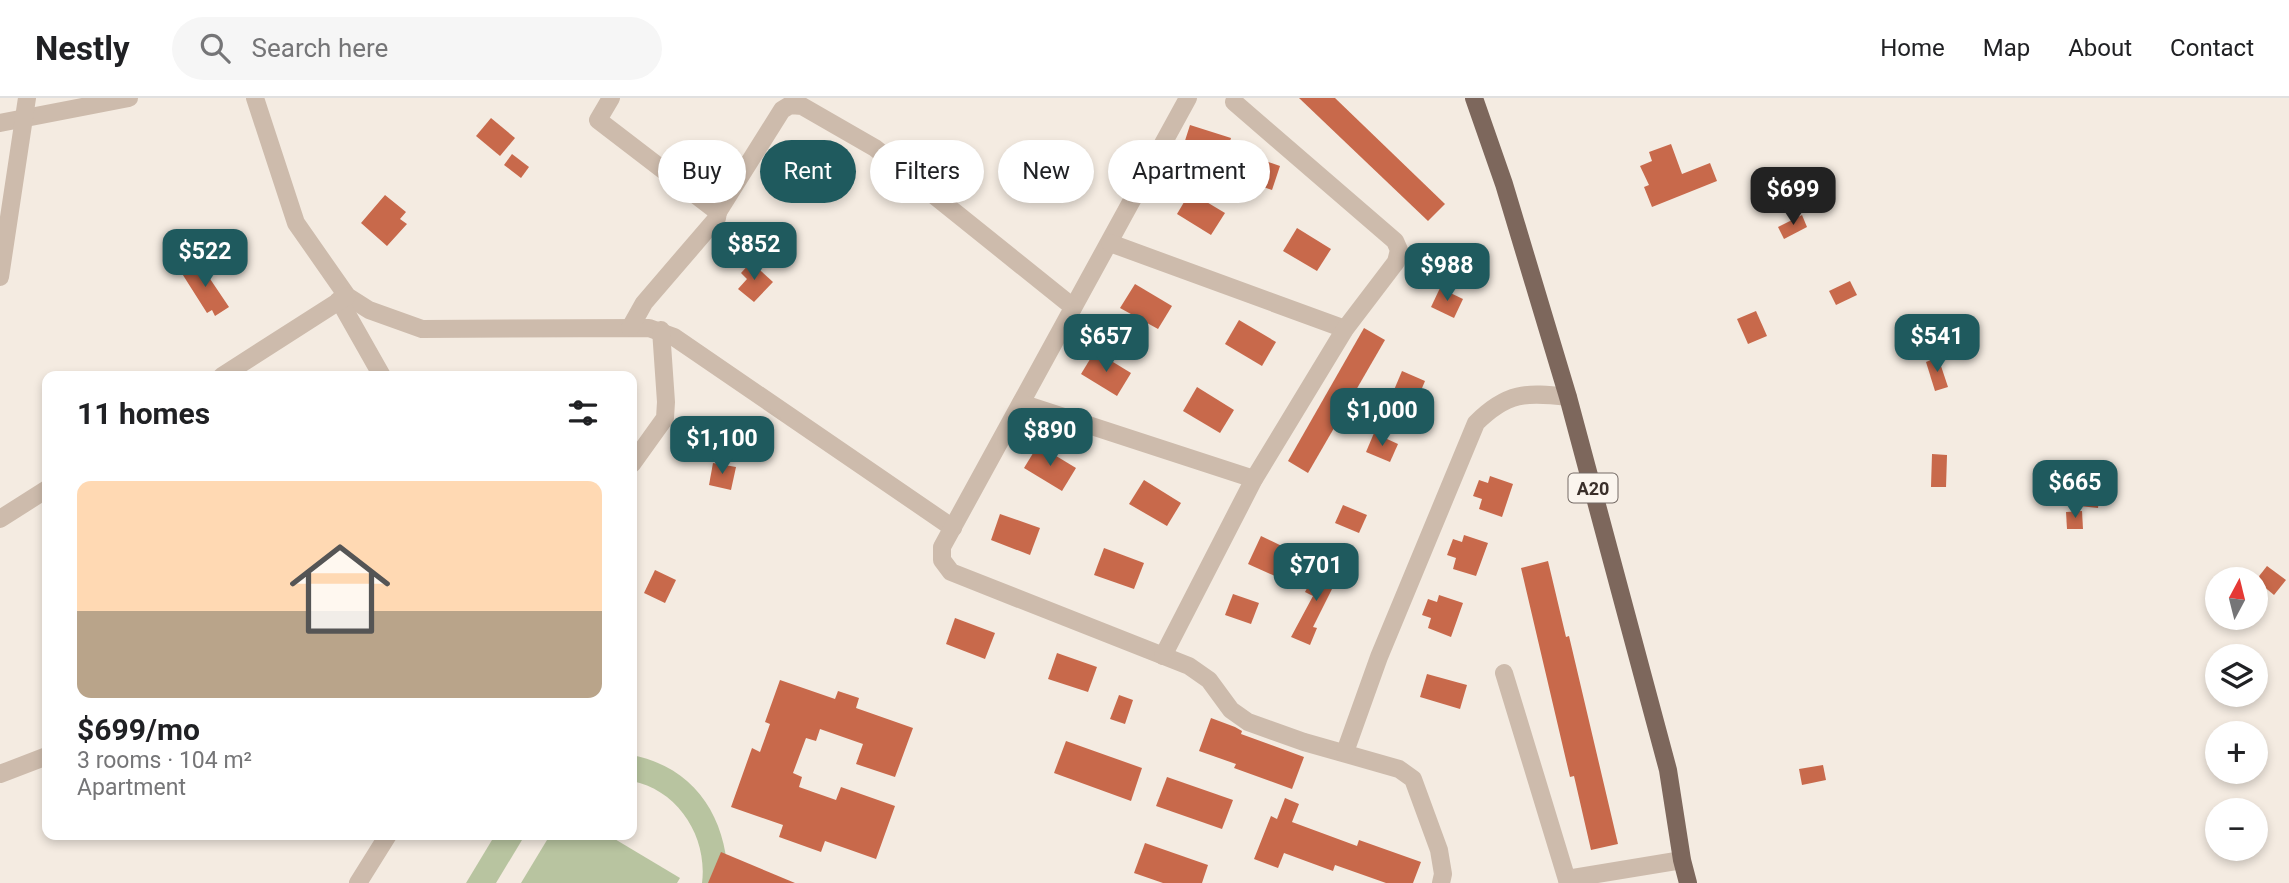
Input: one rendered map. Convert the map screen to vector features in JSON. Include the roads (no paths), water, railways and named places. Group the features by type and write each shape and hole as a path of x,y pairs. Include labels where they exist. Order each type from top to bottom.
{"main road":[{"name":"A20","path":"1474,98 1504,184 1568,397 1668,770 1688,883"}],"street":[{"path":"0,276 27,98"},
{"path":"0,123 129,98"},
{"path":"255,98 296,223 343,298 380,371"},
{"path":"611,98 598,120 718,212"},
{"path":"1188,98 953,528 941,553 942,560 951,572 1200,672 1231,710 1248,722 1304,742 1399,769 1413,779 1439,850 1443,874 1441,883"},
{"path":"1163,656 1254,479 1345,329 1396,262 1399,250 1395,241 1234,102"},
{"path":"630,328 644,303 716,218 782,110 790,105 802,106 875,148 1073,307"},
{"path":"1110,243 1345,329"},
{"path":"343,298 422,329 660,330 953,528"},
{"path":"230,371 343,298"},
{"path":"637,457 665,418 660,330"},
{"path":"1345,752 1379,657 1476,423 1492,407 1515,397 1542,394 1568,397"},
{"path":"1021,402 1254,479"},
{"path":"0,519 42,492"},
{"path":"1504,673 1568,881 1682,860"},
{"path":"0,774 42,758"},
{"path":"358,883 385,840"}]}
